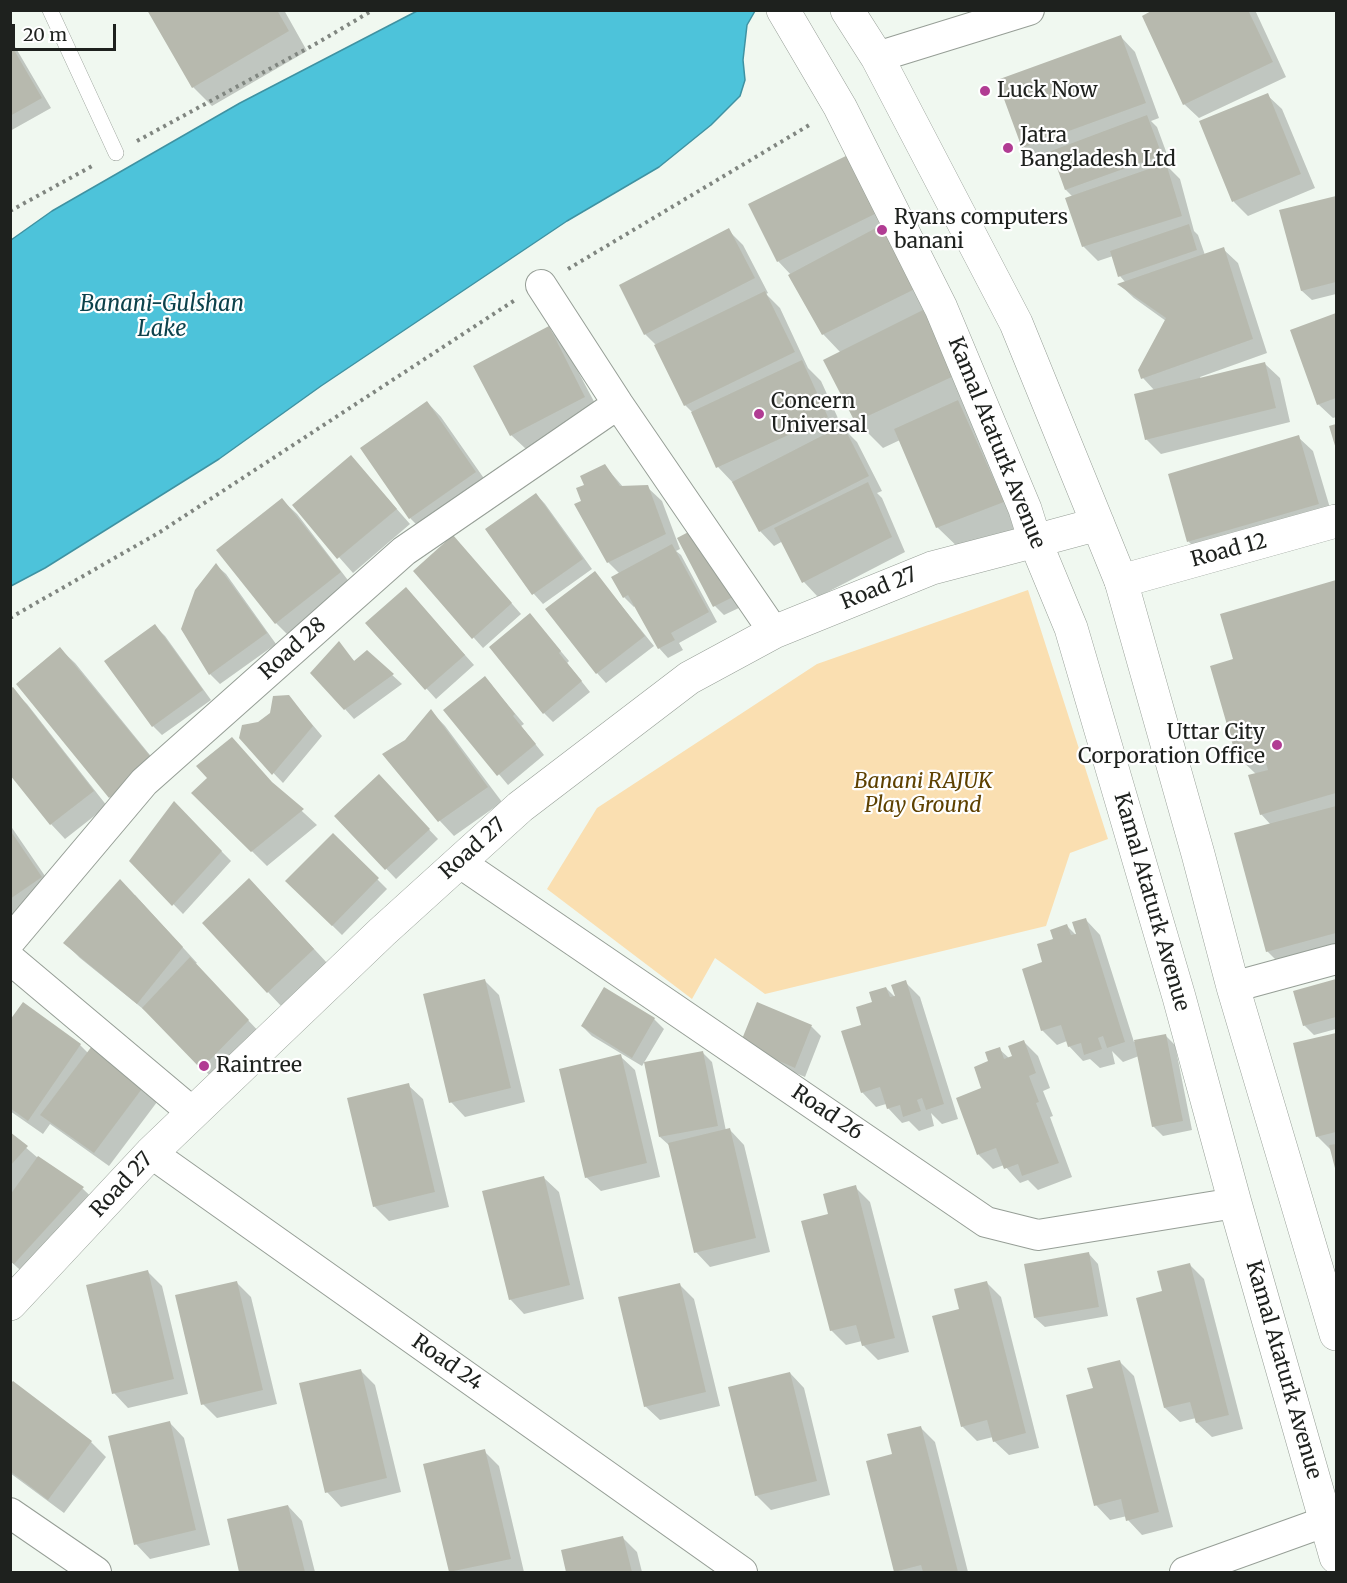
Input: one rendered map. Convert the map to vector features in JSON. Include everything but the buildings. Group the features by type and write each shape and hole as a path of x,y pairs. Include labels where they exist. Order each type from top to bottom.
{"main road":[{"name":"Kamal Ataturk Avenue","path":"783,10 835,97 941,308 1025,509 1035,541 1071,628 1176,986 1235,1203 1332,1519 1336,1557"},
{"path":"847,10 877,57 1016,323 1121,581 1233,987 1336,1334"},
{"name":"Road 12","path":"1121,581 1336,521"},
{"name":"Road 27","path":"13,1296 192,1112 373,940 520,807 689,678 774,633 932,568 1098,524"}],"street":[{"path":"877,57 1029,10"},
{"path":"541,285 618,404 774,633"},
{"name":"Road 28","path":"10,941 144,782 395,559 618,404"},
{"name":"Road 26","path":"459,862 986,1222 1038,1235 1235,1203"},
{"path":"10,959 192,1112"},
{"path":"1233,987 1336,959"},
{"name":"Road 24","path":"151,1153 742,1572"},
{"path":"10,1513 96,1572"},
{"path":"1185,1572 1332,1519"}],"lane":[{"path":"50,10 116,153"}],"path":[{"path":"10,211 319,42 373,10"},
{"path":"10,618 160,532 835,97"}],"green space":[{"name":"Banani RAJUK Play Ground","path":"1028,590 1108,839 1070,853 1046,926 765,994 715,958 692,999 547,889 597,808 817,664"}],"water":[{"name":"Banani-Gulshan Lake","path":"419,10 755,11 747,25 743,60 745,80 740,96 711,125 659,167 567,221 321,386 219,459 45,568 11,586 11,240 52,211 240,103"}],"place":[{"name":"Luck Now","path":"985,91"},
{"name":"Jatra Bangladesh Ltd","path":"1008,148"},
{"name":"Ryans computers banani","path":"882,230"},
{"name":"Concern Universal","path":"759,414"},
{"name":"Uttar City Corporation Office","path":"1277,745"},
{"name":"Raintree","path":"204,1066"}]}
